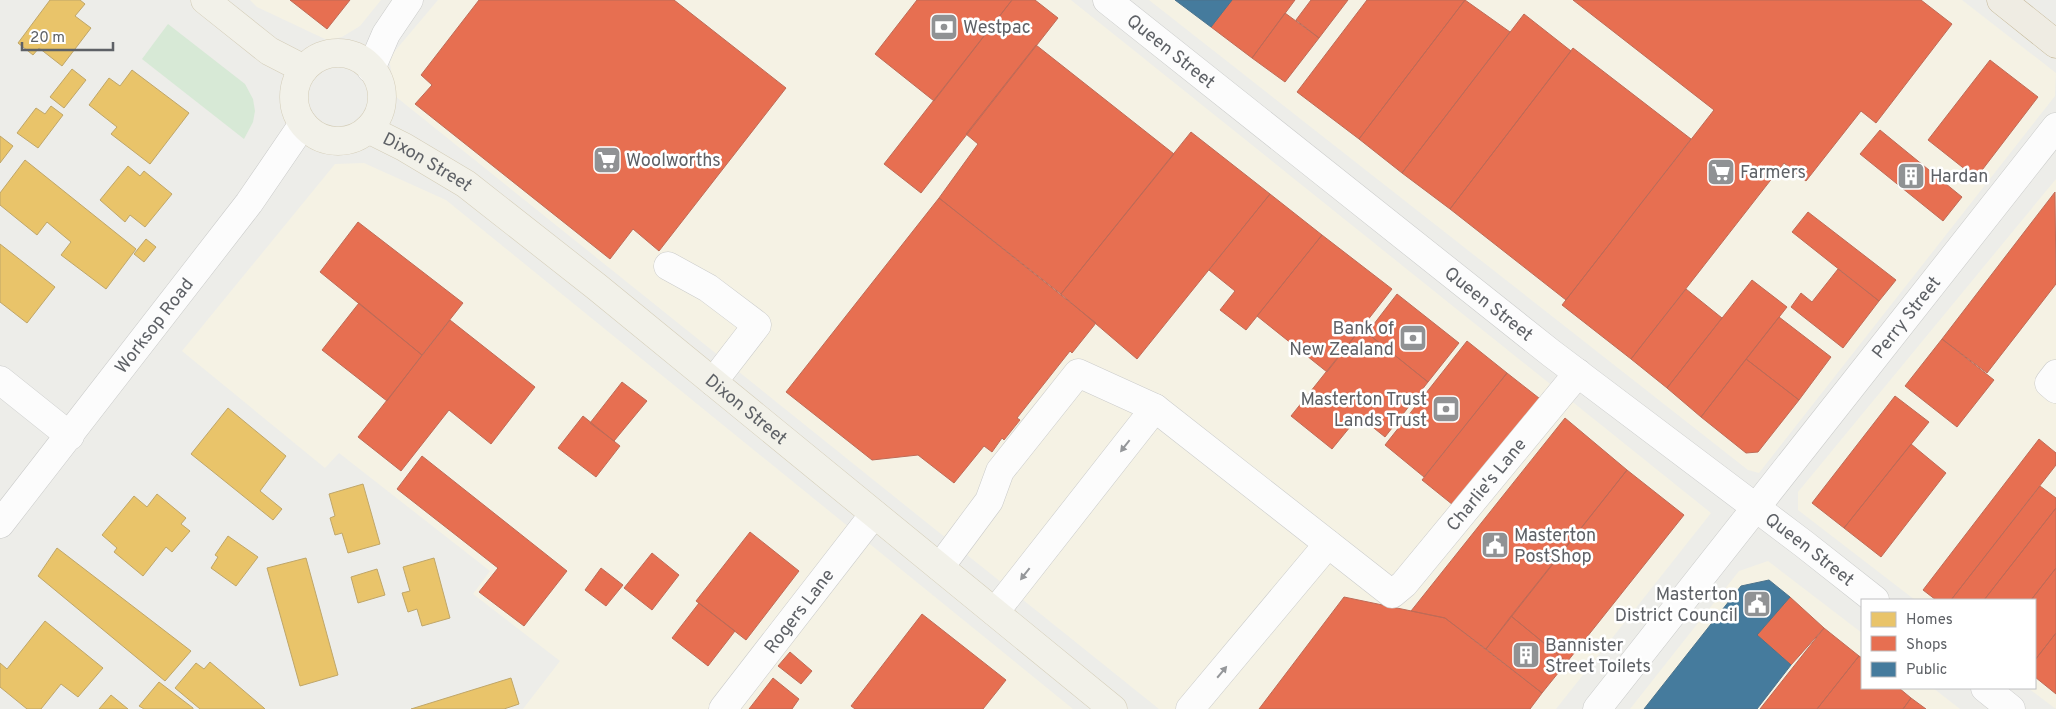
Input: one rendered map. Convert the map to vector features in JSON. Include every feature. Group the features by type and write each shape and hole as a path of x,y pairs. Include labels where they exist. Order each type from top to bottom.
{"highway":[{"path":"2001,0 2056,44"}],"main road":[{"path":"205,0 269,52 304,69"},
{"path":"330,54 345,54 359,59 371,69 379,83 382,99 378,116 368,129 356,138 342,141 320,137 303,124 296,111 294,96 297,81 304,69 316,59 330,54"},
{"name":"Dixon Street","path":"368,129 404,147 466,184 713,382 1113,709"}],"street":[{"path":"371,69 386,34 409,0"},
{"name":"Queen Street","path":"1107,0 1578,373 1874,599"},
{"name":"Worksop Road","path":"0,524 70,436 248,203 303,124"},
{"name":"Perry Street","path":"1597,709 2056,127"},
{"path":"668,266 708,288 757,325 713,382"},
{"path":"940,567 989,501 1000,471 1078,373 1155,408 1328,544 1204,704"},
{"name":"Charlie's Lane","path":"1328,544 1392,594 1404,584 1578,373"},
{"path":"2056,374 2049,383 2056,389"},
{"path":"0,380 70,436"},
{"path":"995,612 1155,408"},
{"name":"Rogers Lane","path":"723,709 874,514"},
{"path":"1985,689 2011,709"}],"shaded area":[{"path":"250,0 381,0 360,26 342,37 327,40 257,7"},
{"path":"438,0 1071,0 1711,513 1556,709 1159,709 395,96 389,58"},
{"path":"1149,0 1962,0 2056,73 2055,96 1759,473 1748,470"},
{"path":"364,163 446,200 1073,709 523,709 560,661 473,594 490,571 339,453 325,468 182,351 335,164"},
{"path":"2056,179 2056,709 2029,689 2036,689 2036,599 1914,599 1798,510 1798,492"},
{"path":"1768,561 1861,632 1861,689 1934,689 1960,709 1630,709 1739,571"}],"green space":[{"path":"168,24 245,84 253,99 255,111 253,122 244,139 142,59"}],"building: Homes":[{"path":"50,0 80,0 85,4 75,16 91,28 62,66 39,48 33,55 18,43"},
{"path":"72,69 86,80 64,108 50,97"},
{"path":"132,70 189,113 150,164 111,134 117,127 89,105 109,78 120,86"},
{"path":"51,106 63,115 38,148 17,133 36,108 45,114"},
{"path":"0,136 13,146 0,163"},
{"path":"25,160 136,249 106,289 61,255 71,242 47,222 37,235 0,205 0,193"},
{"path":"128,166 140,176 144,171 172,194 145,227 130,215 125,222 100,200"},
{"path":"146,239 156,247 144,262 134,254"},
{"path":"0,244 55,287 27,323 0,302"},
{"path":"228,408 286,456 260,491 282,509 273,520 191,454"},
{"path":"363,484 380,544 348,553 342,533 335,535 330,518 335,516 329,494"},
{"path":"157,494 186,518 181,524 190,531 172,552 166,547 143,576 114,552 117,548 102,535 134,496 147,507"},
{"path":"228,536 258,557 236,586 211,568 218,557 215,555"},
{"path":"57,548 191,651 165,681 38,576"},
{"path":"306,558 338,675 300,686 267,568"},
{"path":"434,558 450,618 422,626 417,609 408,612 402,593 410,591 403,567"},
{"path":"377,569 385,595 358,603 351,577"},
{"path":"45,621 103,668 78,697 61,684 41,709 27,709 0,687 0,663 7,669"},
{"path":"210,662 265,709 200,709 175,688 196,663 204,669"},
{"path":"511,678 519,704 504,709 411,709"},
{"path":"159,682 193,709 144,709 139,706"},
{"path":"111,695 128,709 99,709"}],"building: Shops":[{"path":"290,0 350,0 327,29"},
{"name":"Woolworths","path":"479,0 674,0 786,88 659,251 633,229 610,259 415,104 432,85 421,75"},
{"name":"Westpac","path":"917,0 1012,0 934,101 875,54"},
{"path":"1012,0 1035,0 1058,18 921,193 884,164"},
{"path":"1232,0 1295,0 1252,58 1211,27"},
{"path":"1311,0 1348,0 1319,38 1296,20"},
{"path":"1367,0 1465,0 1359,139 1297,92"},
{"path":"1465,0 1510,32 1402,173 1359,139"},
{"name":"Farmers","path":"1573,0 1921,0 1952,24 1876,123 1861,111 1806,181 1784,163 1631,359 1562,305 1714,110"},
{"path":"1285,13 1319,38 1285,82 1252,58"},
{"path":"1524,14 1571,51 1450,209 1402,173"},
{"path":"1036,45 1174,154 1061,294 939,198 978,144 966,134"},
{"path":"1573,48 1691,139 1566,300 1450,209"},
{"path":"1990,60 2038,97 1976,178 1928,140"},
{"name":"Hardan","path":"1880,130 1962,197 1943,221 1860,154"},
{"path":"1191,132 1270,194 1137,359 1061,294"},
{"path":"2055,192 2056,284 1987,373 1942,339"},
{"path":"1270,194 1322,235 1246,330 1220,310 1235,291 1209,270"},
{"path":"939,198 1096,323 1072,353 1070,351 1017,418 1020,420 1004,440 1002,438 992,452 984,446 954,483 918,455 872,460 786,392"},
{"path":"1808,212 1896,280 1879,301 1792,232"},
{"path":"358,222 463,303 422,355 320,272"},
{"path":"1322,235 1392,289 1327,372 1257,316"},
{"path":"1838,269 1879,301 1843,348 1791,307 1801,293 1812,302"},
{"path":"1752,280 1787,307 1701,417 1667,388"},
{"path":"1686,289 1722,318 1667,388 1631,359"},
{"name":"Bank of New Zealand","path":"1397,294 1459,343 1428,382 1367,333"},
{"path":"359,303 422,355 387,401 322,350"},
{"path":"1779,317 1831,357 1799,400 1746,359"},
{"path":"450,320 535,387 491,444 449,410 401,471 358,437"},
{"path":"1361,328 1428,382 1385,437 1359,416 1332,449 1291,416"},
{"path":"1942,339 1994,380 1957,427 1905,386"},
{"name":"Masterton Trust Lands Trust","path":"1467,341 1507,373 1424,477 1385,445"},
{"path":"1746,359 1799,400 1758,452 1746,453 1701,417"},
{"path":"1507,373 1544,402 1458,509 1422,480"},
{"path":"622,382 647,401 614,441 590,423"},
{"path":"1895,396 1929,422 1844,528 1812,503"},
{"path":"583,416 620,446 596,477 558,448"},
{"path":"1565,418 1627,470 1486,649 1445,618 1411,611"},
{"path":"2039,439 2056,453 2056,465 1952,599 1935,599 1923,590"},
{"path":"1911,444 1946,473 1881,557 1844,528"},
{"path":"422,456 567,571 524,626 479,592 498,568 397,489"},
{"path":"1627,470 1684,515 1567,662 1511,616"},
{"path":"2040,486 2056,498 2056,508 1985,599 1952,599"},
{"path":"2056,508 2056,568 2032,599 1985,599"},
{"path":"750,532 799,571 746,640 696,601"},
{"path":"652,553 679,575 652,610 624,588"},
{"path":"601,568 623,585 606,606 585,590"},
{"path":"2056,568 2056,633 2036,659 2036,599 2032,599"},
{"path":"1344,597 1445,618 1542,693 1530,709 1259,709"},
{"path":"1790,597 1824,628 1791,665 1757,635"},
{"path":"699,603 735,631 708,666 672,638"},
{"path":"922,614 1006,680 983,709 855,709 851,706"},
{"name":"Bannister Street Toilets","path":"1511,616 1567,662 1542,693 1486,649"},
{"path":"1824,628 1859,656 1817,709 1760,709"},
{"path":"2056,633 2056,694 2036,678 2036,659"},
{"path":"790,652 812,671 801,684 778,666"},
{"path":"1859,656 1861,657 1861,689 1900,689 1911,698 1903,709 1817,709"},
{"path":"773,678 799,699 792,709 749,709"},
{"path":"1911,698 1926,709 1903,709"}],"building: Public":[{"path":"1175,0 1232,0 1211,27"},
{"path":"1769,580 1790,597 1757,635 1791,665 1757,709 1644,709 1741,586"}],"place":[{"name":"Westpac","path":"944,27"},
{"name":"Woolworths","path":"607,160"},
{"name":"Farmers","path":"1721,172"},
{"name":"Hardan","path":"1911,176"},
{"name":"Bank of New Zealand","path":"1413,338"},
{"name":"Masterton Trust Lands Trust","path":"1446,409"},
{"name":"Masterton PostShop","path":"1495,545"},
{"name":"Masterton District Council","path":"1757,604"},
{"name":"Bannister Street Toilets","path":"1526,655"}]}
